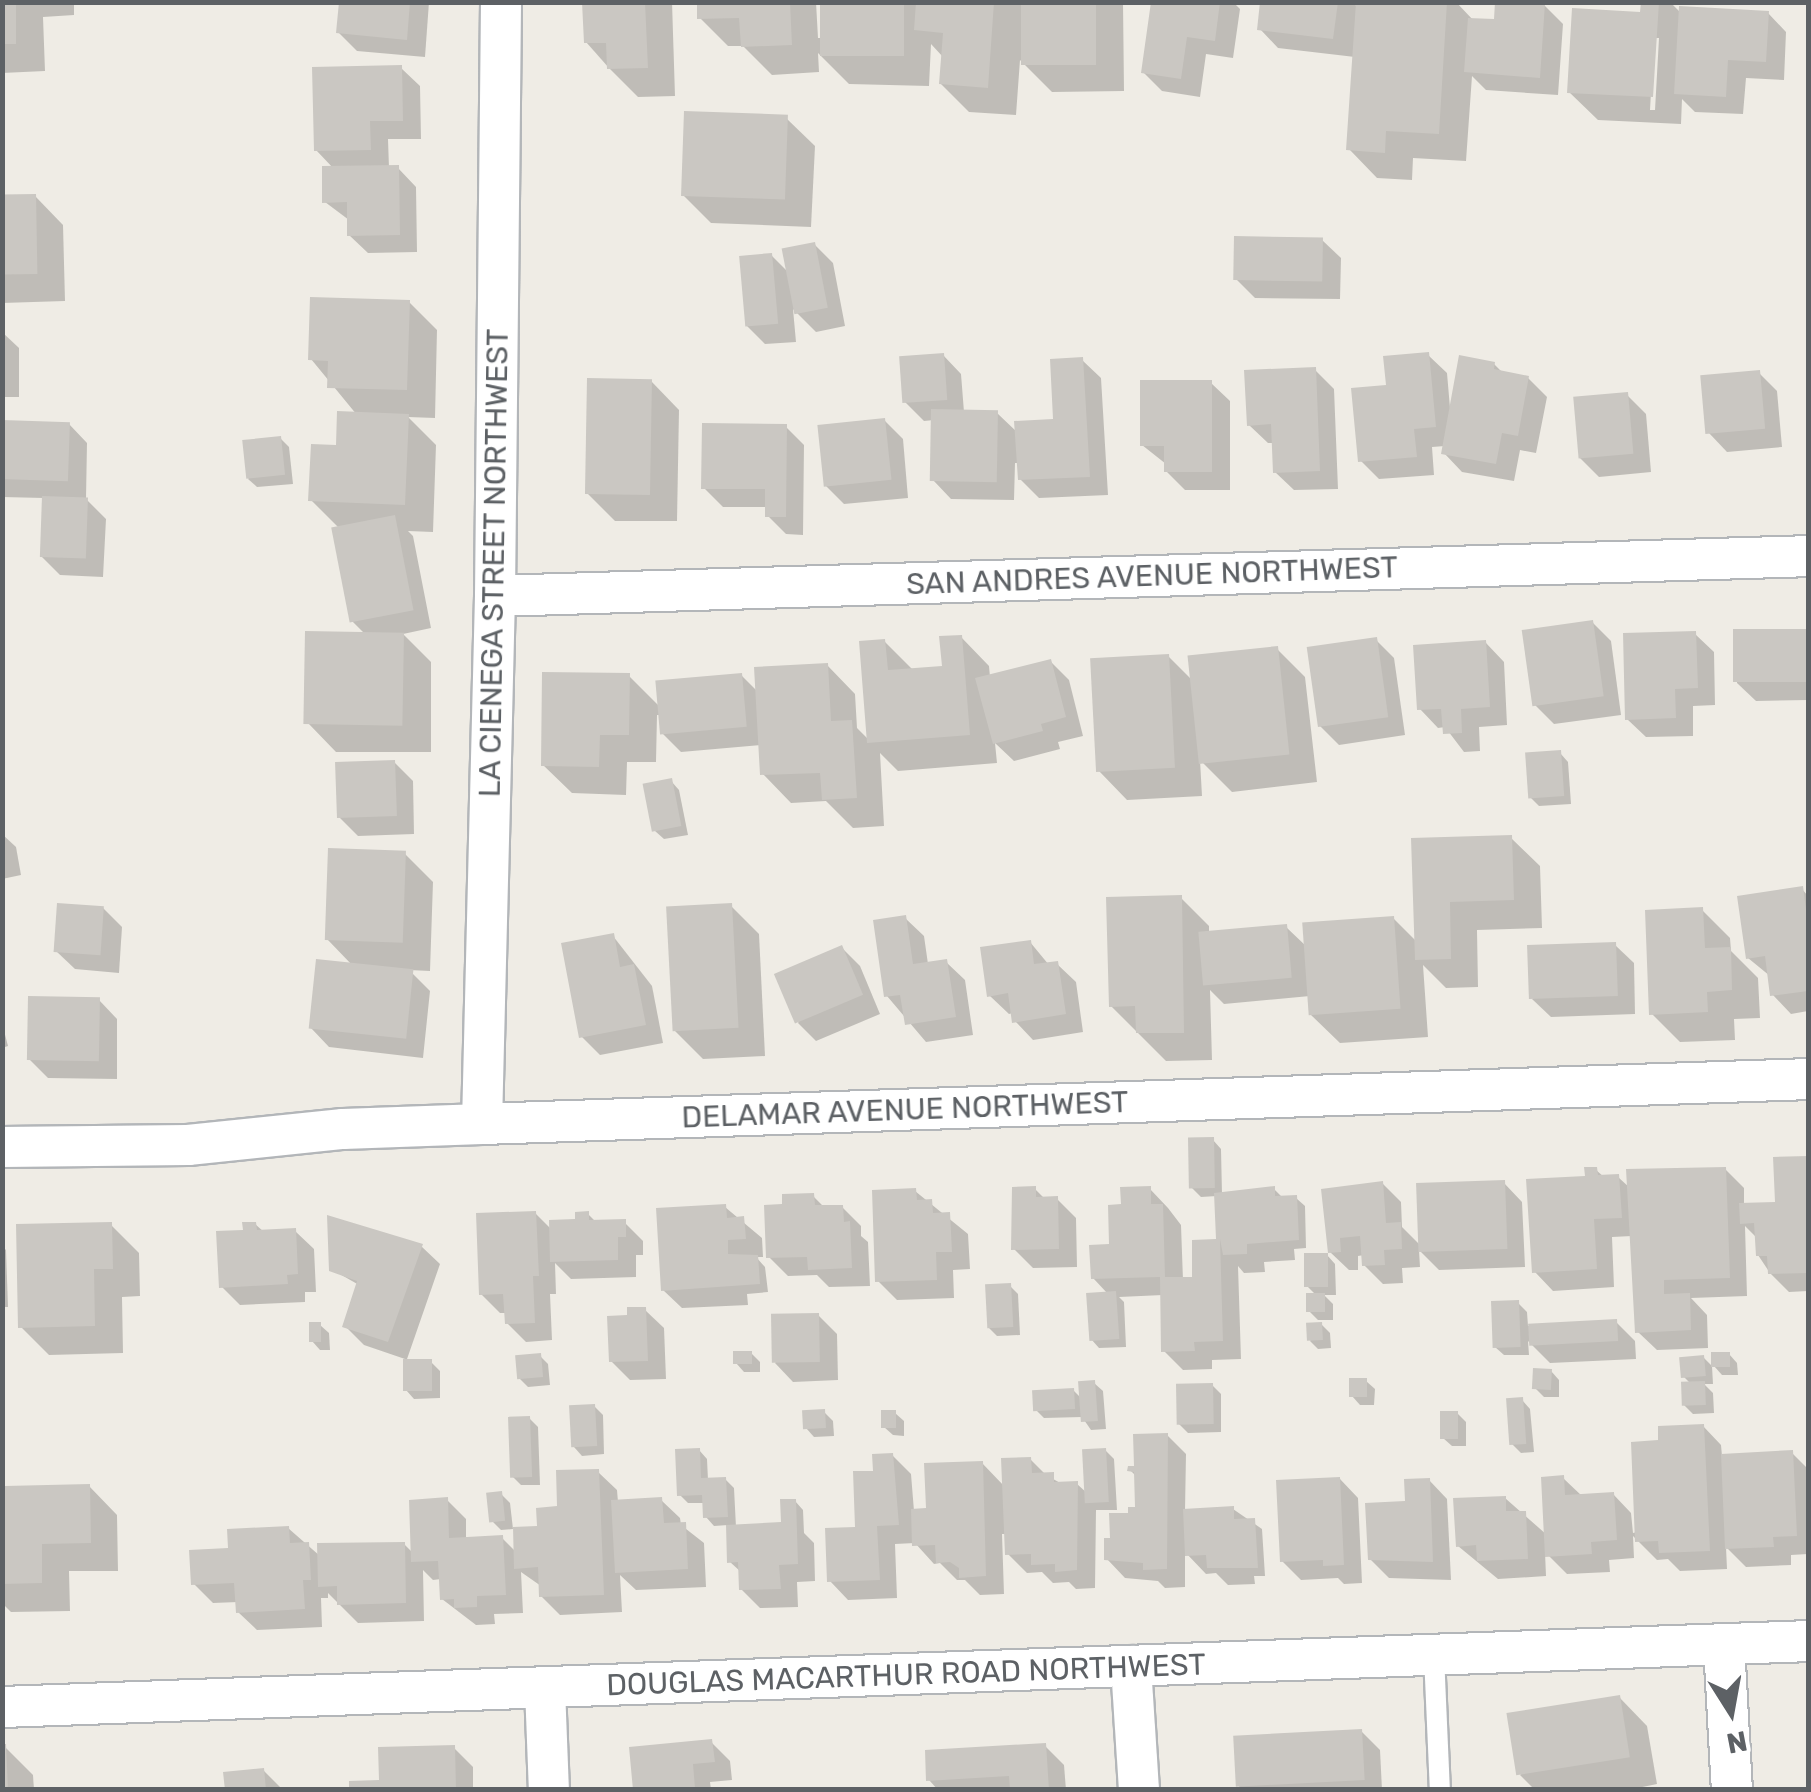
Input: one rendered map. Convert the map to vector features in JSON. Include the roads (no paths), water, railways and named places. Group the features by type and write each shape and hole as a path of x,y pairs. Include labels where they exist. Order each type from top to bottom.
{"street":[{"name":"LA CIENEGA STREET NORTHWEST","path":"482,1124 495,596 501,2"},
{"name":"SAN ANDRES AVENUE NORTHWEST","path":"495,596 1808,556"},
{"name":"DELAMAR AVENUE NORTHWEST","path":"2,1147 188,1145 343,1129 1808,1079"},
{"name":"DOUGLAS MACARTHUR ROAD NORTHWEST","path":"2,1707 1808,1641"},
{"path":"1724,1644 1732,1790"},
{"path":"1131,1666 1139,1790"},
{"path":"545,1688 549,1790"}],"lane":[{"path":"1434,1655 1440,1790"}]}
